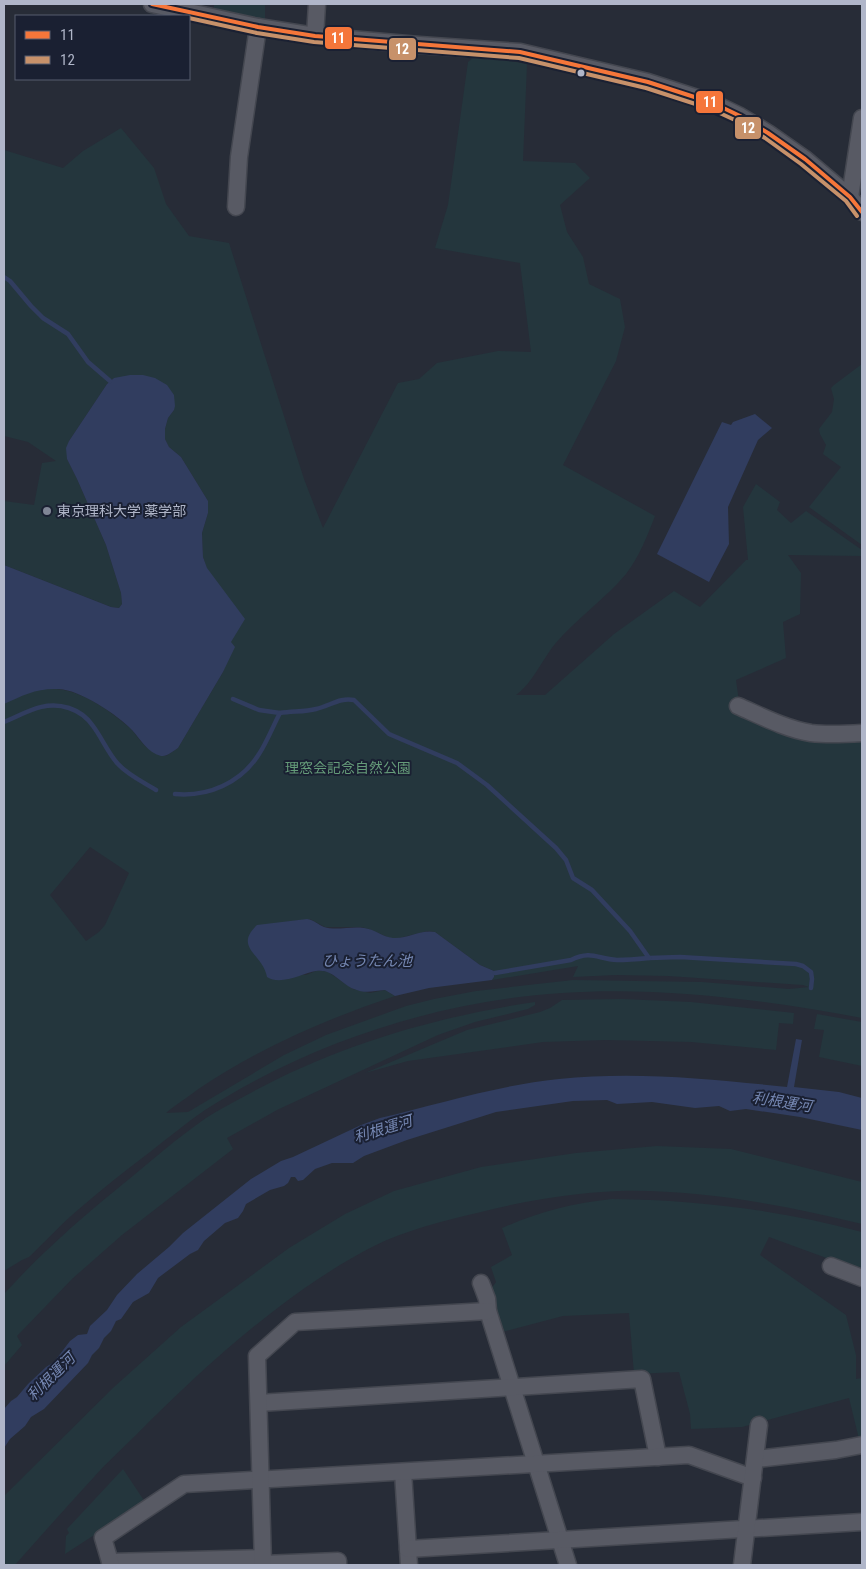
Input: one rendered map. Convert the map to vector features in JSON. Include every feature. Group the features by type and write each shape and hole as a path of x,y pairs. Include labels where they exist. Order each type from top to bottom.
{"street":[{"path":"152,4 258,27 315,36 419,46 520,52 648,82 713,103 740,116 768,133 805,159 850,197 862,212"},
{"path":"315,36 317,4"},
{"path":"236,207 239,157 258,27"},
{"path":"850,197 862,118"},
{"path":"738,706 784,725 810,733 862,734"},
{"path":"831,1266 862,1278"},
{"path":"481,1283 487,1299 488,1311 568,1565"},
{"path":"263,1562 257,1356 295,1322 488,1311"},
{"path":"259,1403 642,1379 658,1457"},
{"path":"742,1565 759,1425"},
{"path":"756,1459 836,1450 862,1445"},
{"path":"338,1565 338,1561 110,1564 103,1538 184,1484 689,1455 753,1478"},
{"path":"403,1472 409,1565"},
{"path":"408,1549 862,1522"}],"green space":[{"path":"214,4 265,4 265,19 214,10"},
{"name":"理窓会記念自然公園","path":"474,57 495,58 527,64 523,161 575,163 590,178 560,205 567,232 583,257 589,284 620,299 625,327 616,361 563,465 655,516 639,554 626,574 563,635 550,650 527,685 516,695 545,695 614,634 674,591 700,607 748,560 743,507 756,484 780,502 777,510 791,523 806,511 862,550 862,556 788,555 801,573 800,614 783,622 786,658 736,680 740,709 766,721 862,735 862,1018 751,1000 713,996 637,991 599,991 515,998 469,1005 376,1029 287,1065 245,1086 205,1110 96,1194 29,1257 4,1271 4,704 26,693 43,689 70,691 108,710 130,728 147,748 166,756 178,748 223,672 231,642 203,557 202,533 208,513 208,501 181,457 169,447 165,439 168,418 174,410 114,378 107,384 69,441 67,459 106,545 121,593 122,604 119,608 111,607 4,565 4,501 34,505 42,463 56,461 28,442 4,436 4,150 63,168 83,151 121,128 154,168 166,204 189,236 229,243 304,479 323,528 398,383 419,379 437,363 498,351 531,352 520,263 435,248 448,205 468,62","holes":["90,847 129,873 105,925 86,941 50,895","310,919 325,927 361,927 390,938 399,938 428,931 435,932 480,965 494,971 492,980 578,966 573,977 616,975 668,976 803,985 809,987 789,989 702,982 573,980 476,991 434,999 406,1006 326,1035 284,1055 188,1112 166,1113 220,1075 268,1048 318,1025 395,996 385,990 370,993 353,989 328,972 316,971 306,975 266,969 262,963 286,922"]},
{"path":"862,364 862,545 809,507 841,467 823,454 826,445 819,429 832,412 834,399 831,388"},
{"path":"622,999 691,1002 794,1013 793,1024 779,1023 776,1050 691,1042 606,1040 543,1042 408,1061 365,1073 467,1030 540,1012 562,1000"},
{"path":"535,1002 535,1005 528,1009 475,1022 438,1035 277,1110 227,1138 233,1149 122,1235 72,1279 17,1336 22,1345 4,1366 4,1294 76,1223 206,1118 279,1078 350,1048 423,1025 497,1008"},
{"path":"817,1014 862,1022 862,1066 819,1057 824,1030 814,1029"},
{"path":"657,1146 731,1149 862,1182 862,1224 741,1200 680,1193 619,1191 547,1198 512,1205 438,1223 399,1235 361,1253 323,1276 238,1339 186,1386 104,1466 15,1565 4,1565 4,1496 114,1387 181,1327 289,1248 345,1214 394,1191 481,1167 576,1153"},
{"path":"612,1199 676,1201 769,1212 862,1232 862,1271 769,1237 760,1255 846,1315 856,1355 856,1379 862,1378 862,1438 859,1439 849,1398 742,1427 691,1429 690,1414 679,1372 634,1374 629,1313 563,1316 502,1332 489,1292 496,1282 491,1267 512,1255 502,1228 556,1209"},
{"path":"123,1469 145,1502 65,1554 66,1536 69,1533 67,1529"}],"water":[{"path":"143,375 155,378 167,385 174,395 175,406 168,418 165,439 169,447 181,457 208,501 208,513 202,533 203,557 207,568 245,619 231,642 235,647 223,672 178,748 163,756 148,749 126,724 108,711 88,698 68,690 51,689 37,691 4,704 4,565 111,607 119,608 122,604 121,593 106,545 67,459 66,448 107,384 114,378"},
{"path":"755,414 772,428 758,440 728,507 729,544 709,582 657,554 722,422 731,425 733,422"},
{"name":"ひょうたん池","path":"307,919 329,928 364,928 393,938 430,931 435,932 480,965 494,971 494,977 492,980 429,988 395,996 385,990 358,991 349,987 332,974 322,971 311,972 285,980 267,977 249,945 250,933 257,925"},
{"name":"利根運河","path":"796,1039 802,1040 794,1087 839,1092 862,1098 862,1130 800,1117 746,1109 730,1111 719,1106 695,1108 652,1102 617,1104 607,1100 573,1101 496,1112 407,1140 364,1156 353,1163 332,1163 315,1169 303,1180 298,1181 295,1177 291,1177 284,1186 270,1190 246,1204 238,1218 225,1223 204,1241 198,1250 158,1278 149,1293 133,1302 121,1319 116,1321 88,1363 44,1409 31,1417 4,1448 4,1409 11,1401 46,1367 54,1362 70,1341 78,1335 87,1334 90,1326 107,1310 117,1295 137,1274 183,1233 251,1179 281,1161 380,1118 492,1090 537,1082 588,1077 644,1076 787,1087"}],"waterway":[{"path":"4,277 10,281 43,318 68,334 88,362 110,381"},
{"path":"233,699 259,710 280,713"},
{"path":"175,794 200,793 211,790 223,786 243,773 262,749 280,713 312,710 340,701 354,700 389,734 457,763 487,785 556,848 566,860 573,878 592,890 630,931 649,958 680,957 796,964 803,966 811,972 811,988"},
{"path":"4,722 43,707 60,706 72,709 91,723 111,755 122,768 156,790"},
{"path":"495,973 590,955 617,960 649,958"}],"transit line":[{"name":"11","path":"152,4 258,27 315,36 520,52 648,82 713,103 740,116 768,133 805,159 850,197 862,212"},
{"name":"12","path":"190,18 257,33 314,42 519,58 646,88 711,109 737,121 765,138 801,164 846,201 857,216"}],"place":[{"name":"東京理科大学 薬学部","path":"47,511"}]}
